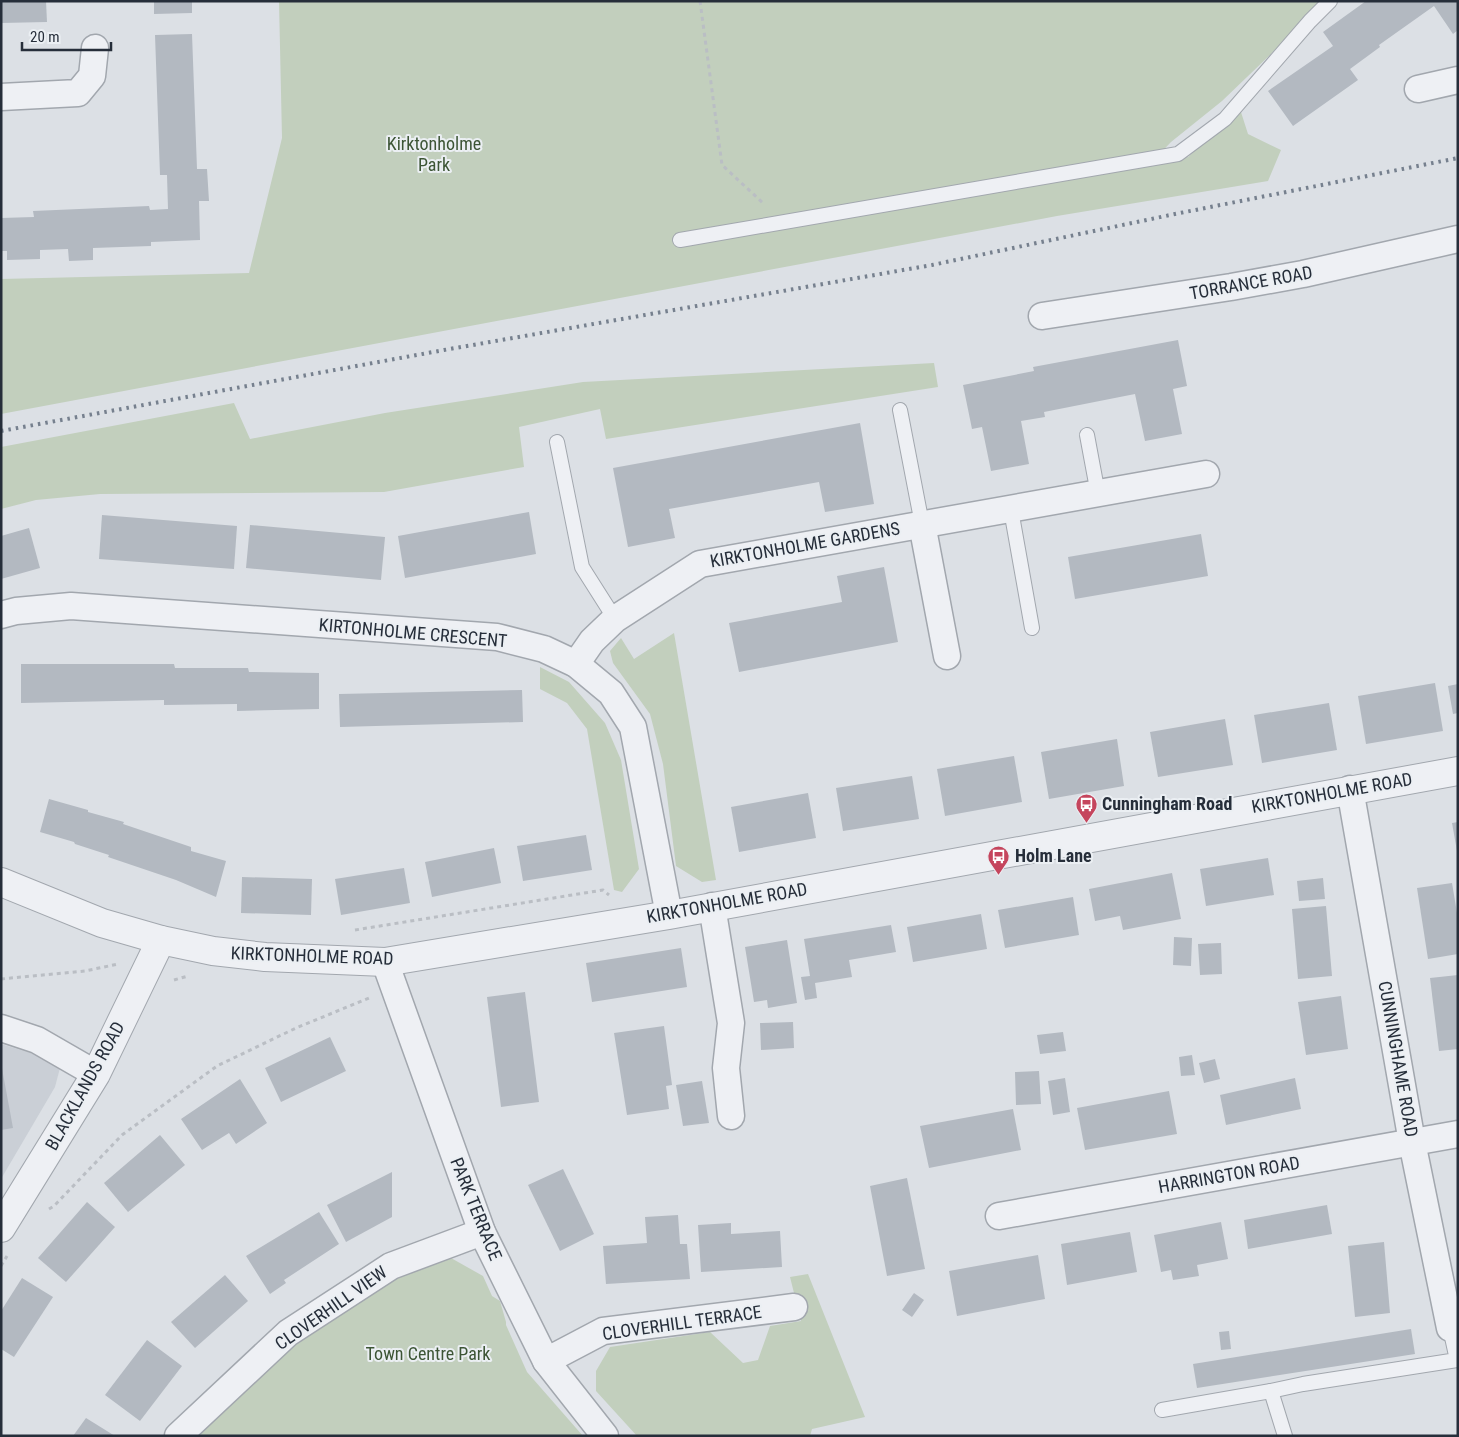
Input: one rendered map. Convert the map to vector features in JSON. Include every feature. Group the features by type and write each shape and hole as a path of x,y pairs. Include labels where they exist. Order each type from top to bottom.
{"street":[{"path":"1,97 78,93 92,76 96,48"},
{"path":"1418,89 1458,80"},
{"name":"TORRANCE ROAD","path":"1042,316 1222,289 1304,274 1458,239"},
{"name":"KIRKTONHOLME GARDENS","path":"576,664 592,641 615,619 700,564 1206,474"},
{"name":"KIRKTONHOLME GARDENS","path":"922,524 947,656"},
{"name":"KIRTONHOLME CRESCENT","path":"1,615 16,611 71,606 497,637 544,649 576,664 611,693 633,727 669,914"},
{"name":"KIRKTONHOLME ROAD","path":"1,882 102,923 157,948 213,951 265,957 385,962 641,919 1350,789 1458,771"},
{"name":"CUNNINGHAME ROAD","path":"1350,789 1412,1142 1450,1328"},
{"path":"712,906 731,1023 726,1068 731,1116"},
{"name":"BLACKLANDS ROAD","path":"1,1228 96,1074 157,948"},
{"name":"PARK TERRACE","path":"385,962 482,1232 546,1361 605,1436"},
{"path":"1,1028 37,1040 96,1074"},
{"name":"HARRINGTON ROAD","path":"999,1216 1458,1134"},
{"name":"CLOVERHILL VIEW","path":"178,1436 288,1334 390,1266 482,1232"},
{"name":"CLOVERHILL TERRACE","path":"546,1361 603,1331 794,1307"}],"lane":[{"path":"680,240 1178,154 1225,119 1310,21 1330,1"},
{"path":"900,410 922,524"},
{"path":"1087,435 1098,494"},
{"path":"557,442 582,567 615,619"},
{"path":"1011,510 1032,628"},
{"path":"1162,1410 1303,1384 1457,1360 1450,1328"},
{"path":"1271,1391 1285,1436"}],"path":[{"path":"700,1 722,165 784,222"},
{"path":"349,931 603,890 641,919"},
{"path":"1,979 84,972 157,948 172,981"},
{"path":"46,1211 54,1206 122,1135 218,1066 296,1028 394,987"}],"shaded area":[{"path":"1,1044 34,1054 60,1068 55,1087 1,1179"}],"green space":[{"name":"Kirktonholme Park","path":"279,1 1326,1 1222,101 1171,142 1149,165 1188,157 1240,109 1248,134 1281,150 1268,181 1057,216 1,414 1,279 249,273 282,138"},
{"path":"934,363 938,387 606,439 600,409 519,427 524,467 384,492 100,494 36,500 1,509 1,447 234,403 250,439 385,413 583,382"},
{"path":"674,633 716,880 702,882 676,866 663,764 650,714 613,663 610,651 621,638 634,659"},
{"path":"540,667 569,682 605,723 621,760 639,869 622,892 614,890 587,729 567,703 540,689"},
{"name":"Town Centre Park","path":"451,1258 483,1276 492,1296 500,1301 506,1325 527,1372 583,1436 193,1436 295,1341 393,1280"},
{"path":"808,1274 865,1417 812,1429 810,1436 637,1436 596,1391 596,1371 610,1347 710,1332 743,1363 758,1360 770,1326 801,1321 790,1277"}],"building":[{"path":"1,1 46,1 47,22 1,23"},
{"path":"154,1 192,1 192,13 154,14"},
{"path":"1366,1 1458,1 1458,30 1453,34 1434,6 1379,45 1380,47 1350,69 1358,80 1293,126 1268,91 1333,46 1323,32"},
{"path":"192,34 197,169 207,169 209,201 199,201 200,240 151,242 151,246 93,248 93,260 69,261 68,249 40,250 40,259 7,260 7,251 1,251 1,218 34,217 33,211 149,206 150,210 168,209 167,175 160,175 155,35"},
{"path":"1178,340 1187,386 1173,389 1182,434 1145,441 1135,394 1044,412 1045,417 1021,421 1029,464 991,471 982,427 972,429 963,385 1034,371 1033,367"},
{"path":"860,423 874,504 825,512 819,482 669,509 675,538 628,547 613,468"},
{"path":"529,512 536,554 405,578 398,536"},
{"path":"102,515 237,526 234,569 99,559"},
{"path":"250,525 385,537 381,580 246,568"},
{"path":"29,528 40,568 1,579 1,536"},
{"path":"1201,534 1208,576 1075,599 1068,557"},
{"path":"884,567 898,642 739,672 729,623 842,602 837,576"},
{"path":"21,664 174,664 175,668 248,668 249,672 319,673 319,709 237,711 237,704 164,705 164,700 21,703"},
{"path":"1435,683 1443,731 1366,744 1358,696"},
{"path":"1458,684 1458,713 1453,714 1448,686"},
{"path":"522,690 523,722 340,727 339,694"},
{"path":"1329,703 1337,750 1262,763 1254,715"},
{"path":"1225,719 1233,765 1158,777 1150,732"},
{"path":"1117,739 1124,786 1049,799 1041,752"},
{"path":"1014,756 1022,802 945,816 937,769"},
{"path":"912,776 919,819 843,831 836,788"},
{"path":"808,793 816,838 739,852 731,807"},
{"path":"49,799 124,822 123,824 191,847 191,851 226,861 216,897 176,880 108,857 109,855 75,844 74,842 40,832"},
{"path":"1458,822 1458,851 1457,851 1452,823"},
{"path":"586,835 592,870 523,881 517,846"},
{"path":"494,848 501,883 432,897 425,862"},
{"path":"1268,858 1274,895 1206,906 1200,869"},
{"path":"404,868 410,903 341,915 335,879"},
{"path":"1172,873 1181,919 1123,930 1120,916 1095,921 1089,889"},
{"path":"242,877 312,879 311,915 241,913"},
{"path":"1323,878 1325,899 1299,901 1297,881"},
{"path":"1452,883 1458,919 1458,954 1428,959 1417,888"},
{"path":"1073,897 1079,935 1005,948 998,910"},
{"path":"1326,906 1332,976 1298,979 1292,909"},
{"path":"981,914 987,949 913,962 907,927"},
{"path":"891,925 896,952 849,960 852,977 815,983 817,998 805,1000 801,977 810,976 804,939"},
{"path":"1174,937 1192,938 1191,966 1173,965"},
{"path":"787,940 797,1003 768,1008 767,1000 754,1002 745,947"},
{"path":"1221,943 1222,974 1200,975 1198,944"},
{"path":"681,948 687,987 592,1002 586,963"},
{"path":"1458,975 1458,1049 1439,1051 1430,978"},
{"path":"525,992 539,1102 501,1107 487,997"},
{"path":"1341,996 1348,1049 1306,1055 1298,1002"},
{"path":"793,1022 794,1048 761,1050 760,1023"},
{"path":"664,1026 672,1085 666,1086 669,1109 627,1115 614,1033"},
{"path":"1063,1032 1066,1051 1040,1054 1037,1035"},
{"path":"330,1037 346,1071 281,1102 265,1068"},
{"path":"1192,1055 1195,1075 1181,1076 1179,1057"},
{"path":"1215,1059 1220,1079 1204,1083 1199,1063"},
{"path":"1,1063 13,1128 1,1130"},
{"path":"1039,1071 1041,1104 1016,1105 1015,1072"},
{"path":"1065,1078 1070,1112 1053,1115 1048,1081"},
{"path":"1295,1078 1301,1109 1226,1125 1220,1095"},
{"path":"240,1079 267,1123 236,1144 229,1133 202,1150 181,1119"},
{"path":"702,1081 709,1123 683,1126 676,1085"},
{"path":"1169,1091 1177,1134 1085,1150 1077,1108"},
{"path":"1013,1109 1021,1150 929,1168 920,1126"},
{"path":"160,1135 185,1165 128,1212 104,1183"},
{"path":"563,1169 594,1234 560,1251 528,1185"},
{"path":"392,1172 392,1217 346,1242 327,1205"},
{"path":"907,1178 925,1269 887,1276 870,1186"},
{"path":"87,1202 115,1227 66,1282 38,1258"},
{"path":"1327,1205 1332,1234 1248,1249 1244,1220"},
{"path":"319,1212 339,1244 284,1280 286,1283 270,1294 246,1256"},
{"path":"678,1215 680,1244 687,1244 690,1279 606,1284 603,1246 647,1243 645,1217"},
{"path":"1221,1222 1228,1259 1197,1265 1199,1276 1173,1280 1171,1270 1161,1272 1154,1235"},
{"path":"731,1223 731,1234 780,1231 782,1267 701,1272 698,1225"},
{"path":"1130,1232 1137,1272 1067,1285 1061,1244"},
{"path":"1384,1242 1390,1313 1355,1317 1348,1246"},
{"path":"1038,1255 1045,1299 957,1316 949,1271"},
{"path":"225,1275 248,1301 195,1348 171,1322"},
{"path":"22,1278 53,1297 14,1357 1,1349 1,1311"},
{"path":"914,1293 924,1300 912,1317 902,1310"},
{"path":"1411,1329 1415,1354 1197,1388 1193,1364"},
{"path":"1229,1331 1231,1349 1221,1350 1219,1332"},
{"path":"147,1340 182,1366 140,1421 105,1395"},
{"path":"86,1418 115,1436 73,1436"}],"railway":[{"path":"1,431 444,350 932,265 1175,214 1458,158"}],"place":[{"name":"Cunningham Road","path":"1086,823"},
{"name":"Holm Lane","path":"999,875"}]}
